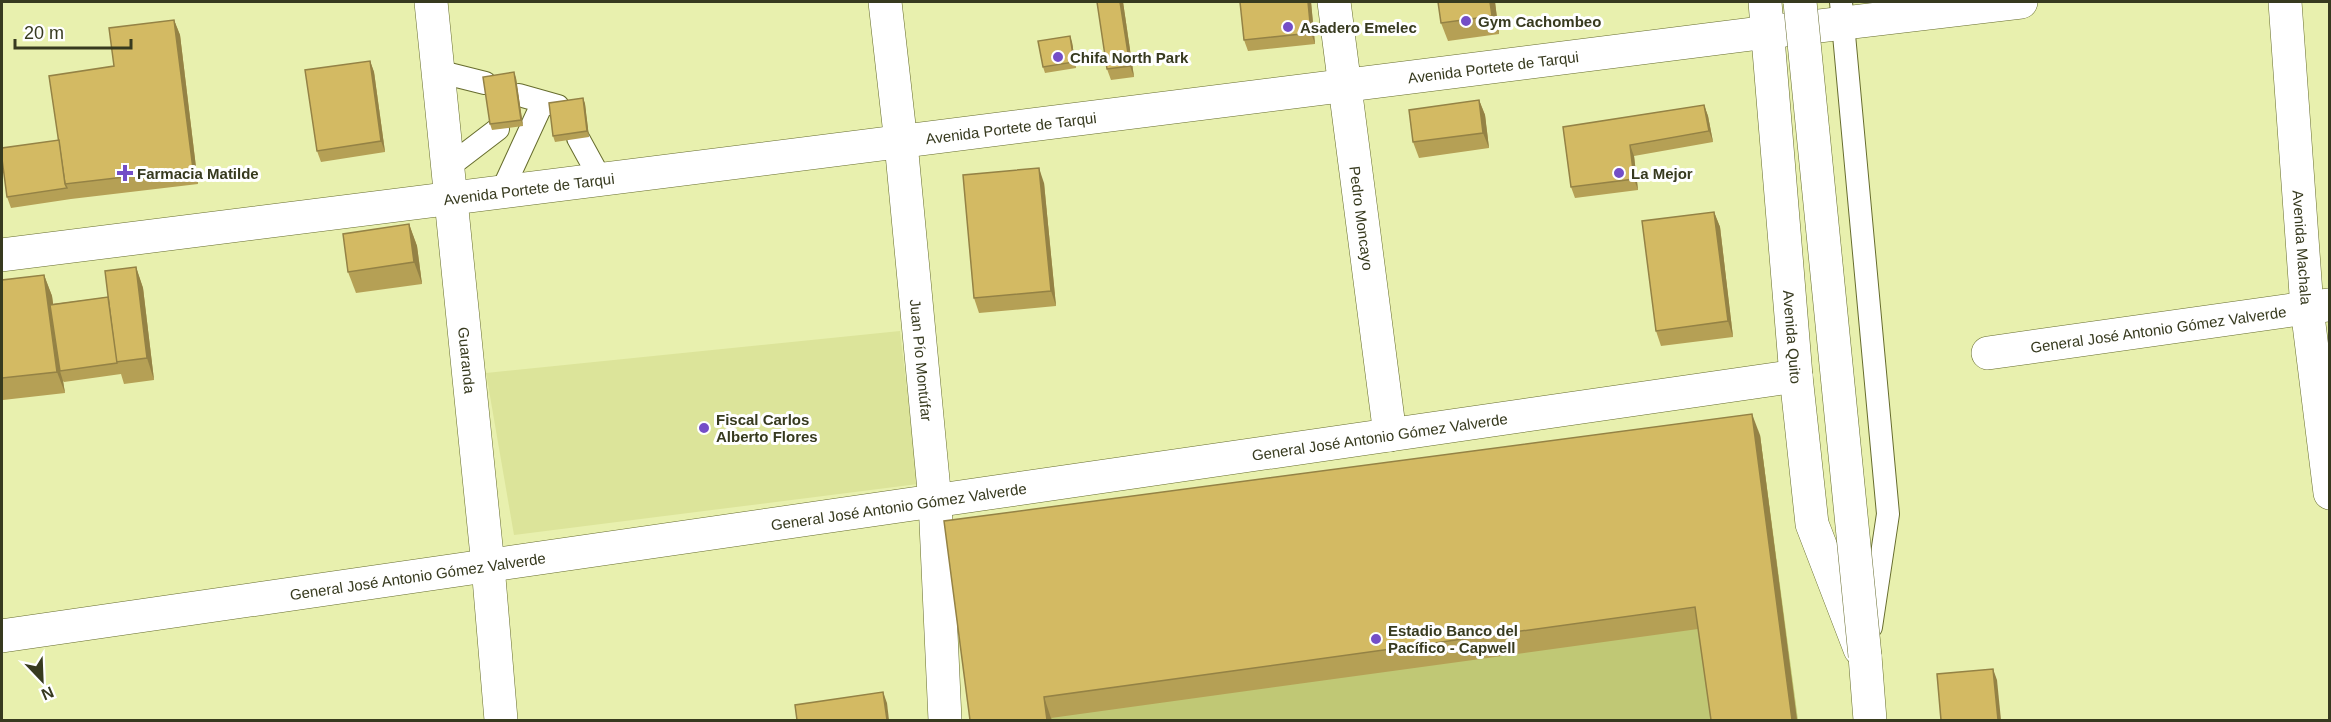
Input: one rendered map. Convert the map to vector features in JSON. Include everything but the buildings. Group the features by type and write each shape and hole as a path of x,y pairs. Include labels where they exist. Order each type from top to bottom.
{"street":[{"name":"Guaranda","path":"431,2 488,566 501,720"},
{"name":"Juan Pío Montúfar","path":"885,2 901,143 935,501 945,720"},
{"name":"Pedro Moncayo","path":"1334,2 1390,435"},
{"name":"Avenida Quito","path":"1800,2 1870,720"},
{"name":"Avenida Portete de Tarqui","path":"2,255 449,183 501,193 1346,86 1766,17 2021,2"},
{"name":"Avenida Machala","path":"2286,2 2318,306 2330,493"},
{"name":"Avenida Quito","path":"1766,17 1796,376 1812,524 1865,660"},
{"name":"General José Antonio Gómez Valverde","path":"1988,353 2318,306"},
{"name":"General José Antonio Gómez Valverde","path":"2,636 1796,376"}],"lane":[{"name":"Avenida Quito","path":"1842,12 1888,514 1865,660"},
{"path":"437,71 486,83"},
{"path":"501,193 552,105 519,95"},
{"path":"449,183 498,129"},
{"path":"578,138 601,180"}],"shaded area":[{"name":"Fiscal Carlos Alberto Flores","path":"900,331 918,484 514,535 486,373"},
{"name":"Estadio Banco del Pacífico - Capwell","path":"1760,435 1798,720 975,720"}],"place":[{"name":"Gym Cachombeo","path":"1466,21"},
{"name":"Asadero Emelec","path":"1288,27"},
{"name":"Chifa North Park","path":"1058,57"},
{"name":"Farmacia Matilde","path":"125,173"},
{"name":"La Mejor","path":"1619,173"},
{"name":"Fiscal Carlos Alberto Flores","path":"704,428"},
{"name":"Estadio Banco del Pacífico - Capwell","path":"1376,639"}]}
